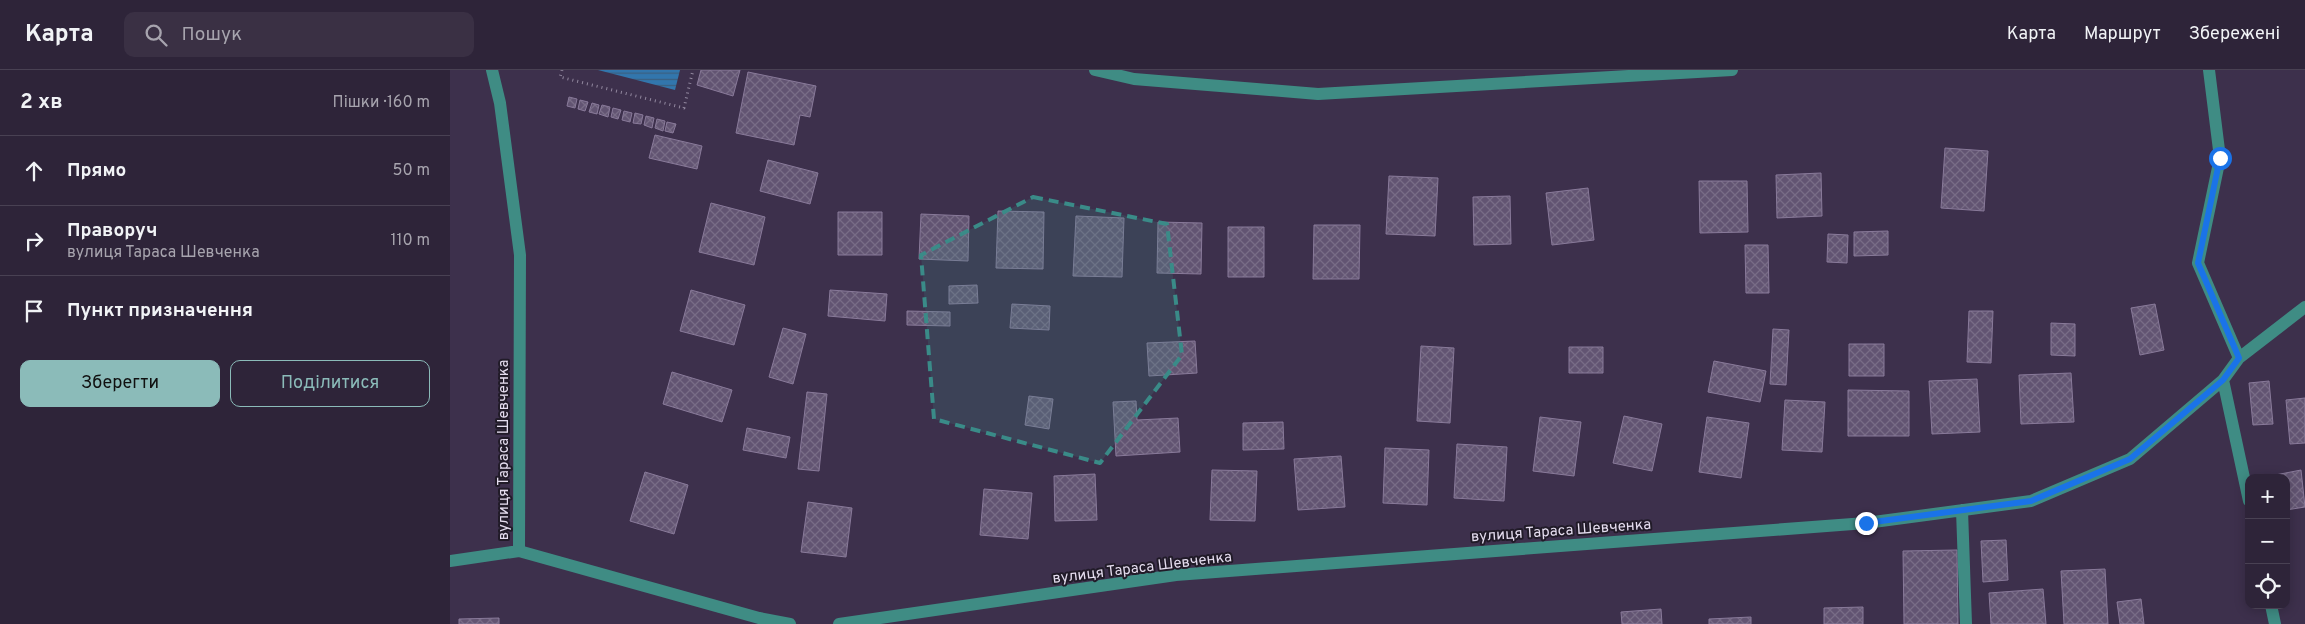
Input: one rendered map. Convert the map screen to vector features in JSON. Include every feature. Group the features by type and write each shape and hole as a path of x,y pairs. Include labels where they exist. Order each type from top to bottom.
{"street":[{"name":"вулиця Тараса Шевченка","path":"492,70 500,103 520,255 519,551 759,618 790,624"},
{"path":"1094,70 1134,79 1318,94 1732,70"},
{"path":"2210,70 2220,158 2198,263 2239,358"},
{"name":"вулиця Тараса Шевченка","path":"839,624 1176,575 1866,523 2031,501 2130,459 2223,380 2239,358 2305,306"},
{"path":"2223,380 2245,482"},
{"path":"1962,510 1966,624"},
{"path":"450,562 519,551"},
{"path":"2272,609 2275,624"}],"path":[{"path":"562,70 560,77 684,108 693,70"}],"highlighted area":[{"path":"1033,197 1167,224 1182,355 1100,463 934,419 921,255"}],"water":[{"path":"598,70 680,70 675,90"}],"building":[{"path":"701,70 740,70 733,96 697,85"},
{"path":"748,72 816,86 810,117 800,115 794,145 736,133"},
{"path":"569,97 577,99 575,108 567,106"},
{"path":"580,100 588,102 585,111 578,109"},
{"path":"592,103 599,105 597,114 589,112"},
{"path":"602,105 610,107 608,117 599,114"},
{"path":"613,108 621,110 618,119 611,117"},
{"path":"624,111 632,113 630,122 622,120"},
{"path":"635,113 643,115 641,124 633,123"},
{"path":"646,116 654,118 652,128 644,125"},
{"path":"657,119 665,121 663,131 655,128"},
{"path":"667,122 676,124 673,133 665,131"},
{"path":"655,135 702,146 697,169 649,158"},
{"path":"1945,148 1988,151 1984,211 1941,208"},
{"path":"768,160 818,173 810,204 760,191"},
{"path":"1821,173 1822,216 1777,218 1776,175"},
{"path":"1389,176 1438,178 1435,236 1386,234"},
{"path":"1699,181 1747,181 1748,232 1700,233"},
{"path":"1588,188 1594,240 1552,245 1546,193"},
{"path":"1510,196 1511,244 1474,245 1473,197"},
{"path":"711,203 765,217 754,265 699,252"},
{"path":"998,211 1044,212 1043,269 996,268"},
{"path":"838,212 882,212 882,255 838,255"},
{"path":"921,214 969,216 968,261 919,259"},
{"path":"1076,216 1124,218 1122,277 1073,276"},
{"path":"1158,222 1202,223 1201,274 1157,273"},
{"path":"1314,225 1360,225 1359,279 1313,279"},
{"path":"1228,227 1264,227 1264,277 1228,277"},
{"path":"1888,231 1888,255 1854,256 1854,232"},
{"path":"1828,234 1848,235 1847,263 1827,262"},
{"path":"1745,245 1768,245 1769,293 1746,293"},
{"path":"977,285 978,303 949,304 949,286"},
{"path":"691,290 745,305 734,345 680,331"},
{"path":"830,290 887,294 885,321 828,316"},
{"path":"1012,304 1050,306 1049,330 1010,328"},
{"path":"2155,304 2164,350 2140,355 2131,308"},
{"path":"907,311 950,312 950,326 907,325"},
{"path":"1969,311 1993,311 1991,363 1967,362"},
{"path":"2051,323 2075,324 2075,356 2051,355"},
{"path":"783,328 806,334 793,384 769,377"},
{"path":"1773,329 1789,330 1786,385 1770,384"},
{"path":"1195,341 1197,373 1149,376 1147,343"},
{"path":"1849,344 1884,344 1884,376 1849,376"},
{"path":"1421,346 1454,348 1450,423 1417,421"},
{"path":"1569,347 1603,347 1603,373 1569,373"},
{"path":"1714,361 1766,371 1760,402 1708,392"},
{"path":"672,372 732,390 722,422 663,404"},
{"path":"2071,373 2074,422 2021,424 2019,375"},
{"path":"1977,379 1980,432 1932,434 1929,381"},
{"path":"2269,381 2273,424 2253,425 2249,383"},
{"path":"1848,390 1909,391 1909,436 1848,436"},
{"path":"807,392 827,394 819,471 798,469"},
{"path":"1029,396 1053,399 1049,429 1025,425"},
{"path":"2305,398 2305,443 2290,444 2286,400"},
{"path":"1785,400 1825,402 1822,452 1782,450"},
{"path":"1136,401 1137,420 1178,418 1180,452 1116,456 1113,402"},
{"path":"1624,416 1662,424 1652,471 1613,463"},
{"path":"1540,417 1581,422 1574,476 1533,471"},
{"path":"1707,417 1749,423 1741,478 1699,472"},
{"path":"1283,422 1284,449 1243,450 1243,423"},
{"path":"747,428 790,437 786,458 743,450"},
{"path":"1457,444 1507,447 1504,501 1454,498"},
{"path":"1385,448 1429,450 1427,505 1383,503"},
{"path":"1341,456 1345,507 1298,510 1294,459"},
{"path":"1212,470 1257,471 1255,521 1210,520"},
{"path":"2301,470 2305,507 2290,509 2290,474 2280,474"},
{"path":"645,472 688,485 674,534 630,521"},
{"path":"1095,474 1097,520 1055,521 1054,476"},
{"path":"984,489 1032,493 1028,539 980,535"},
{"path":"808,502 852,508 846,557 801,552"},
{"path":"2006,540 2008,580 1983,582 1981,541"},
{"path":"1957,550 1958,624 1904,624 1903,551"},
{"path":"2105,569 2108,624 2064,624 2061,571"},
{"path":"2043,589 2046,624 1991,624 1989,593"},
{"path":"2141,599 2144,624 2120,624 2117,602"},
{"path":"1863,607 1863,624 1824,624 1824,608"},
{"path":"1661,609 1662,624 1622,624 1621,612"},
{"path":"1751,617 1751,624 1709,624 1709,619"},
{"path":"499,618 499,624 459,624 459,619"}],"route":[{"path":"1866,523 2031,501 2130,459 2223,380 2239,358 2198,263 2220,158"}]}
